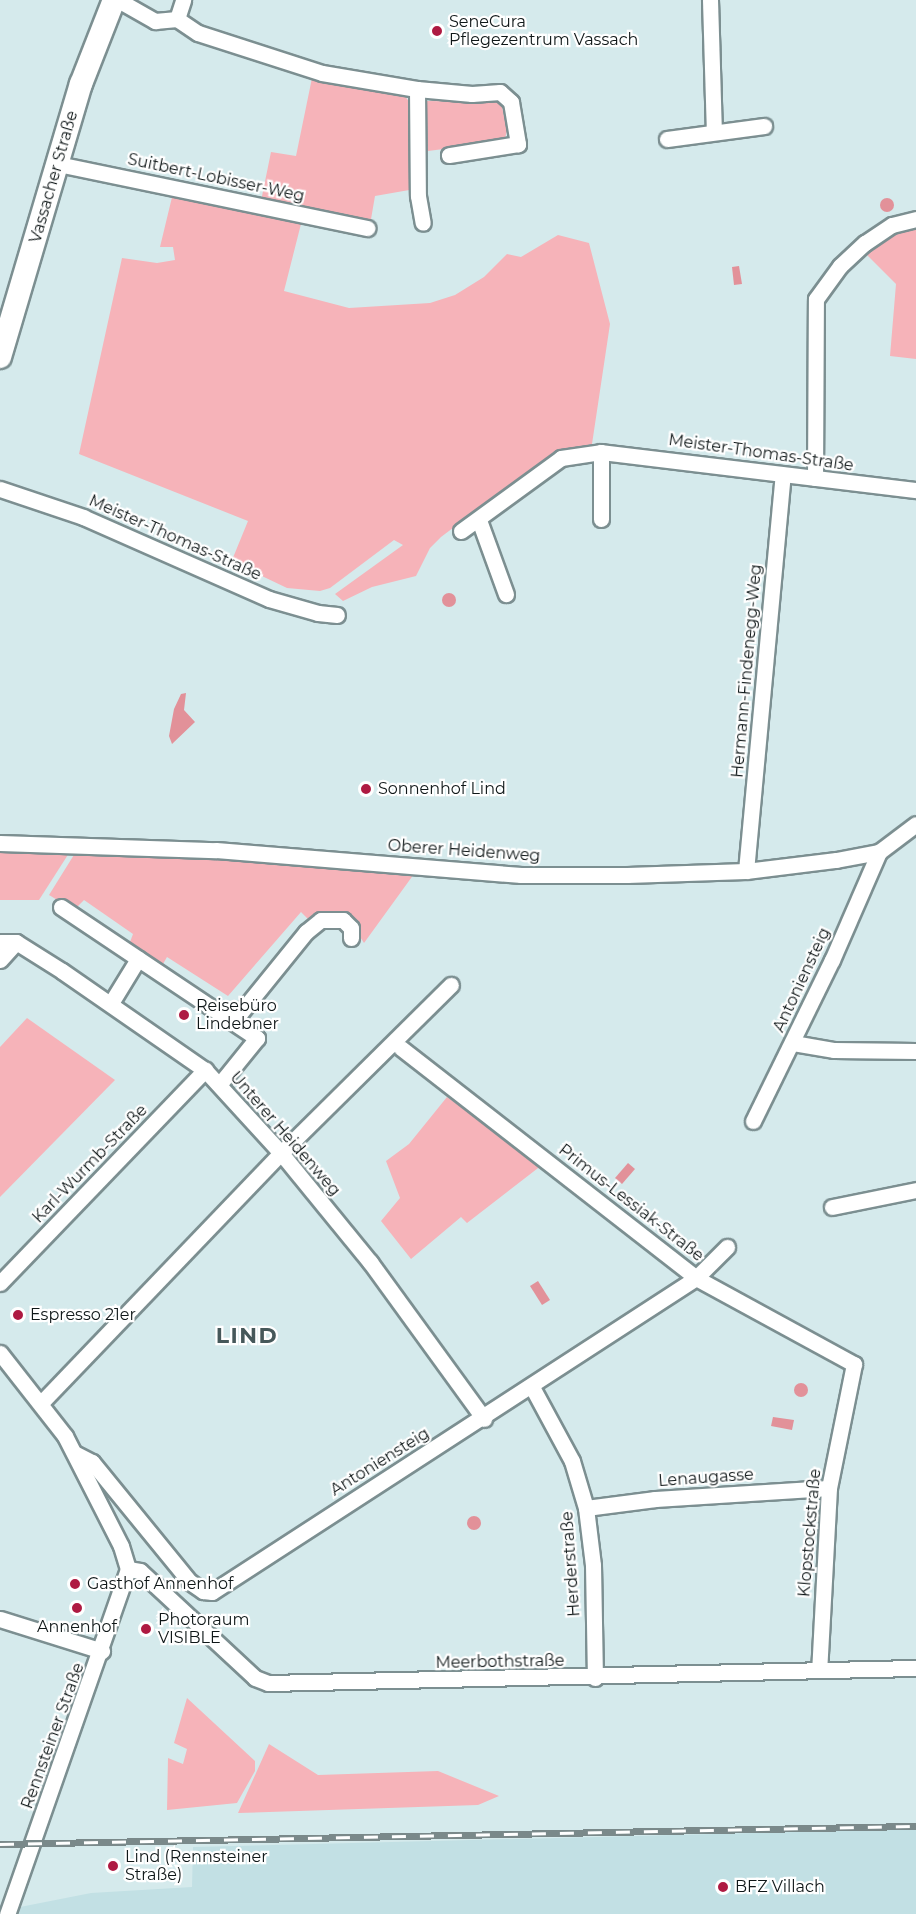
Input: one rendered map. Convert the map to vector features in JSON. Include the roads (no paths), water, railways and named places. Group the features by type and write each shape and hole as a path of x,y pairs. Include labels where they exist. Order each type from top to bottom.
{"main road":[{"name":"Vassacher Straße","path":"0,357 81,84 116,0"}],"street":[{"path":"116,0 155,21 177,20 198,33 322,73 417,89 471,94 500,92 510,102 518,144 449,155"},
{"path":"177,20 183,0"},
{"path":"710,0 714,132"},
{"path":"417,89 418,195 423,223"},
{"path":"667,139 764,126"},
{"name":"Suitbert-Lobisser-Weg","path":"58,164 367,228"},
{"path":"815,478 816,299 840,266 865,243 892,225 916,219"},
{"path":"601,452 601,519"},
{"name":"Meister-Thomas-Straße","path":"461,531 561,458 601,452 726,465 783,475 916,490"},
{"name":"Hermann-Findenegg-Weg","path":"746,871 783,475"},
{"name":"Meister-Thomas-Straße","path":"0,489 84,517 269,599 318,613 337,615"},
{"path":"478,520 506,594"},
{"name":"Oberer Heidenweg","path":"0,843 216,850 521,875 746,871 879,852 916,824"},
{"name":"Antoniensteig","path":"753,1121 793,1043 879,852"},
{"path":"61,907 257,1038 219,1085"},
{"path":"233,1022 306,932 321,920 343,920 351,928 351,938"},
{"path":"0,942 16,942"},
{"path":"0,960 16,942"},
{"name":"Unterer Heidenweg","path":"16,942 111,1003 205,1070 281,1153 370,1262 484,1419"},
{"path":"111,1003 138,958"},
{"path":"41,1403 281,1153 451,985"},
{"path":"793,1043 834,1050 916,1051"},
{"name":"Primus-Lessiak-Straße","path":"401,1047 696,1278 854,1364"},
{"name":"Karl-Wurmb-Straße","path":"0,1283 205,1070"},
{"path":"832,1207 916,1190"},
{"name":"Antoniensteig","path":"76,1454 92,1462 190,1582 212,1592 484,1419 696,1278 727,1247"},
{"path":"0,1353 41,1403 76,1454 121,1546 128,1569"},
{"name":"Klopstockstraße","path":"819,1670 829,1488 854,1364"},
{"name":"Herderstraße","path":"532,1387 572,1461 586,1508 593,1565 595,1678"},
{"name":"Lenaugasse","path":"586,1508 655,1499 829,1488"},
{"name":"Rennsteiner Straße","path":"7,1914 102,1651 128,1569"},
{"name":"Meerbothstraße","path":"128,1569 140,1571 255,1678 268,1683 595,1678 916,1668"},
{"path":"0,1619 102,1651"}],"railway":[{"path":"0,1844 916,1826"}],"place":[{"name":"SeneCura Pflegezentrum Vassach","path":"437,31"},
{"name":"Sonnenhof Lind","path":"366,789"},
{"name":"Reisebüro Lindebner","path":"184,1015"},
{"name":"Espresso 21er","path":"18,1315"},
{"name":"Gasthof Annenhof","path":"75,1584"},
{"name":"Annenhof","path":"77,1608"},
{"name":"Photoraum VISIBLE","path":"146,1629"},
{"name":"Lind (Rennsteiner Straße)","path":"113,1866"},
{"name":"BFZ Villach","path":"723,1887"}],"district":[{"name":"LIND","path":"247,1336"}]}
